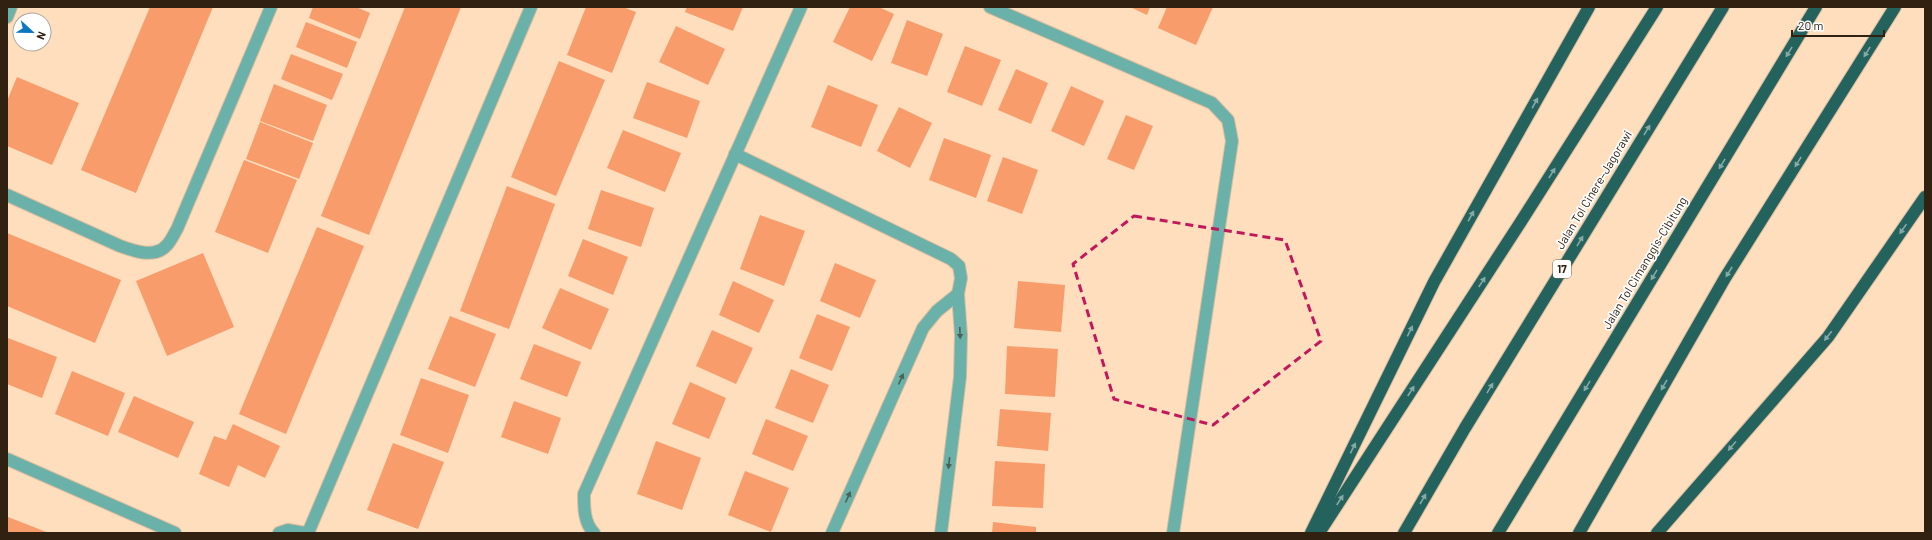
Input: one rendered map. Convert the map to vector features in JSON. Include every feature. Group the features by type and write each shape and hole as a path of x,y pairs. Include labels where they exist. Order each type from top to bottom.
{"highway":[{"path":"1311,533 1434,282 1589,7"},
{"path":"1319,533 1518,227 1657,7"},
{"name":"Jalan Tol Cinere–Jagorawi","path":"1404,533 1465,428 1723,7"},
{"name":"Jalan Tol Cimanggis–Cibitung","path":"1498,533 1816,7"},
{"path":"1579,533 1725,278 1895,7"},
{"path":"1657,533 1828,337 1925,197"}],"street":[{"path":"7,17 11,7"},
{"path":"7,196 120,246 137,252 154,253 167,246 177,229 271,7"},
{"path":"308,533 531,7"},
{"path":"594,533 589,528 584,512 584,494 800,7"},
{"path":"990,7 1212,103 1228,120 1232,141 1173,533"},
{"path":"735,154 951,259 959,266 961,278 958,294 961,335 960,378 941,533"},
{"path":"832,533 923,328 937,311 958,294"},
{"path":"7,459 175,533"},
{"path":"279,533 288,530 305,533"}],"highlighted area":[{"path":"1134,216 1285,240 1321,341 1213,425 1114,399 1073,264"}],"building":[{"path":"150,7 213,7 136,193 81,170"},
{"path":"313,7 356,7 370,13 360,39 309,18"},
{"path":"405,7 461,7 369,235 321,216"},
{"path":"586,7 623,7 636,12 612,73 567,55"},
{"path":"687,7 743,7 733,31 685,12"},
{"path":"850,7 879,7 894,14 872,61 833,42"},
{"path":"1130,7 1150,7 1147,15"},
{"path":"1167,7 1213,7 1196,45 1158,28"},
{"path":"907,20 943,34 927,76 891,63"},
{"path":"306,22 357,42 347,68 296,47"},
{"path":"676,26 725,49 708,85 659,62"},
{"path":"965,46 1001,60 982,106 947,92"},
{"path":"291,54 343,74 332,100 281,79"},
{"path":"559,61 605,80 556,196 511,177"},
{"path":"1016,69 1048,83 1031,124 998,110"},
{"path":"17,77 79,103 52,165 7,146 7,101"},
{"path":"647,82 700,101 687,138 633,118"},
{"path":"274,84 327,105 313,141 260,121"},
{"path":"828,85 878,105 861,147 811,127"},
{"path":"1071,86 1104,101 1084,146 1051,131"},
{"path":"899,107 932,123 910,168 877,151"},
{"path":"1126,115 1153,126 1134,170 1107,159"},
{"path":"260,122 313,143 299,179 246,159"},
{"path":"623,130 681,153 665,192 607,168"},
{"path":"944,138 991,155 976,198 929,180"},
{"path":"1003,157 1038,170 1022,214 987,201"},
{"path":"244,160 297,180 268,253 215,232"},
{"path":"507,186 555,204 509,329 460,311"},
{"path":"601,190 654,208 641,247 588,229"},
{"path":"760,215 805,231 784,286 740,269"},
{"path":"317,227 364,246 286,434 239,414"},
{"path":"7,233 121,280 95,343 7,306"},
{"path":"583,239 628,257 613,295 568,276"},
{"path":"203,253 234,327 167,356 136,281"},
{"path":"835,263 876,280 860,318 820,301"},
{"path":"733,281 774,300 759,333 719,315"},
{"path":"1018,281 1065,285 1061,332 1014,328"},
{"path":"560,288 609,309 591,350 542,328"},
{"path":"817,314 850,327 832,371 799,358"},
{"path":"450,316 496,334 475,387 428,369"},
{"path":"712,330 753,348 736,384 696,366"},
{"path":"8,338 57,357 42,398 7,384"},
{"path":"534,344 581,362 567,397 520,379"},
{"path":"1007,346 1058,349 1055,397 1005,394"},
{"path":"791,369 829,385 813,423 775,408"},
{"path":"72,371 125,393 108,436 55,414"},
{"path":"421,378 469,395 448,453 400,435"},
{"path":"690,382 726,398 709,439 672,424"},
{"path":"134,396 194,422 178,458 118,432"},
{"path":"514,401 561,418 548,454 501,437"},
{"path":"1000,409 1051,413 1048,451 997,446"},
{"path":"766,419 808,436 793,471 752,454"},
{"path":"233,424 280,446 265,478 238,465 229,487 199,474 214,436 226,440"},
{"path":"656,441 701,458 682,510 637,494"},
{"path":"393,443 444,462 418,529 367,510"},
{"path":"995,461 1045,464 1043,508 992,506"},
{"path":"745,471 789,488 771,532 728,515"},
{"path":"8,517 49,533 7,533"},
{"path":"993,522 1036,527 1036,533 992,533"}]}
